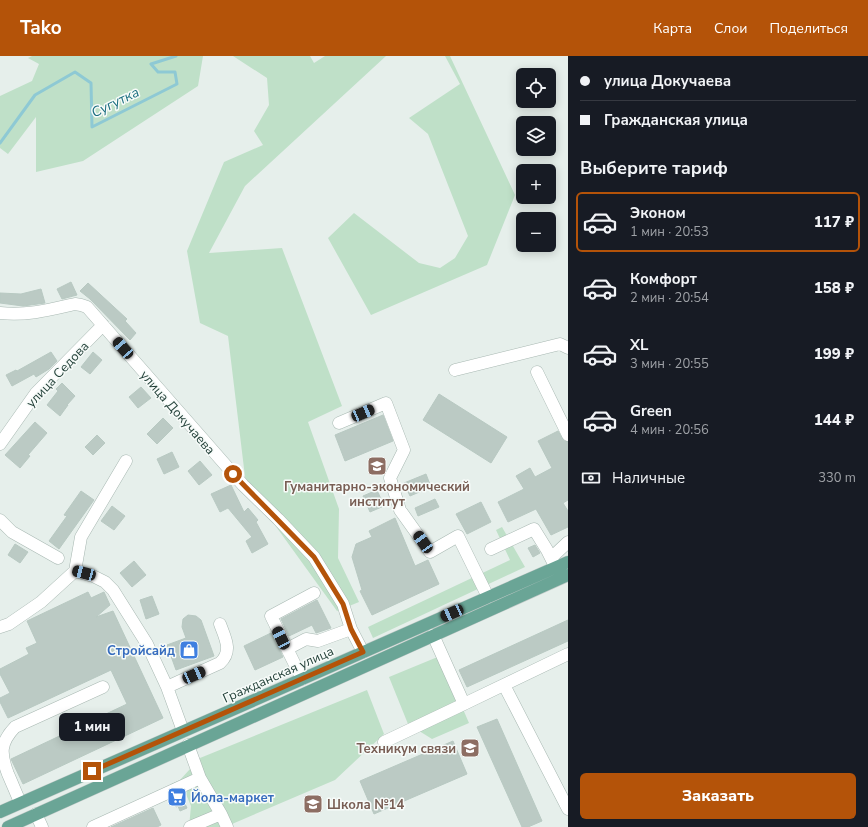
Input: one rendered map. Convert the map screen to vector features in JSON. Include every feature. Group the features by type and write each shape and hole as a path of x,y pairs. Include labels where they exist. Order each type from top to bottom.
{"main road":[{"name":"Гражданская улица","path":"0,812 488,597 554,563 568,562"},
{"path":"8,827 568,575"},
{"path":"183,731 188,745"}],"street":[{"name":"улица Докучаева","path":"0,314 27,314 75,304 81,304 87,307 243,486 278,519 314,557 343,604 351,629 363,652"},
{"name":"улица Седова","path":"0,444 36,394 103,325"},
{"path":"455,370 560,344 568,348"},
{"path":"537,372 568,435"},
{"path":"340,423 386,403 404,450 390,478 400,510 430,552 458,536 488,597"},
{"path":"0,627 9,624 41,602 75,571 81,537 126,461"},
{"path":"0,520 12,532 58,558"},
{"path":"491,549 534,529 554,563 568,542"},
{"path":"75,571 93,576 105,582 113,590 147,644 167,687 183,731"},
{"path":"302,679 271,616 314,593"},
{"path":"167,687 220,663 224,659 228,652 228,647 220,624"},
{"path":"286,649 306,639 318,641 351,629"},
{"path":"433,635 464,704"},
{"path":"384,742 568,654"},
{"path":"504,685 568,810"},
{"path":"20,802 0,755 1,745 6,734 15,727 103,687"},
{"path":"188,745 200,778 227,827"},
{"path":"93,827 200,778"},
{"path":"36,814 42,827"},
{"path":"190,827 221,814"}],"green space":[{"path":"32,56 203,56 198,86 83,161 36,172 36,117 8,154 0,148 0,96 32,81 39,64 28,58"},
{"path":"233,56 310,56 314,63 325,56 386,56 245,186 209,253 282,248 342,406 308,422 339,509 338,558 359,602 337,611 246,485 228,336 200,323 187,251 224,162 263,145 254,131 269,105 267,78"},
{"path":"445,56 450,56 515,195 487,265 371,315 328,238 354,213 419,263 440,268 455,258 468,236 428,134 409,118 460,84"},
{"path":"502,527 525,567 373,638 368,627 510,560 496,530"},
{"path":"440,656 469,723 432,739 408,724 389,677"},
{"path":"367,690 384,734 335,780 225,827 189,827 191,806 183,787 174,791 171,784 180,780 200,758"}],"building":[{"path":"71,282 77,295 62,299 57,289"},
{"path":"88,283 127,319 125,321 136,333 130,340 90,299 80,291"},
{"path":"41,289 45,303 23,306 0,303 0,293 21,294"},
{"path":"51,352 57,361 49,369 36,377 34,374 12,386 6,375 16,370 17,371"},
{"path":"93,352 102,360 90,374 81,367"},
{"path":"62,383 75,396 60,416 47,405 58,391 56,389"},
{"path":"141,387 151,398 138,408 129,397"},
{"path":"439,394 507,437 491,463 423,420"},
{"path":"383,415 393,441 345,461 335,435"},
{"path":"163,418 173,428 157,444 147,434"},
{"path":"35,422 47,433 28,455 30,456 20,468 5,455"},
{"path":"558,431 564,441 568,442 568,500 563,503 568,511 568,527 551,535 536,509 508,522 498,502 524,489 516,476 530,468 535,477 552,468 538,441"},
{"path":"97,435 105,443 93,455 85,447"},
{"path":"172,452 179,467 164,474 157,459"},
{"path":"200,461 212,475 199,485 188,471"},
{"path":"426,474 431,487 410,496 404,483"},
{"path":"231,485 244,512 248,508 258,520 256,522 268,544 252,553 246,541 252,537 228,508 220,512 211,494"},
{"path":"377,490 384,506 370,512 363,496"},
{"path":"81,491 94,500 59,549 49,541 67,516 64,515"},
{"path":"435,499 439,507 418,516 415,508"},
{"path":"481,502 491,522 467,534 456,514"},
{"path":"112,506 125,516 114,530 101,521"},
{"path":"395,518 415,566 428,560 439,584 372,615 360,591 362,590 352,557 356,544 372,537 369,531"},
{"path":"15,544 28,552 20,563 8,555"},
{"path":"535,545 540,553 533,557 528,548"},
{"path":"134,561 146,575 132,587 120,573"},
{"path":"88,592 91,598 104,592 110,605 96,617 113,611 163,718 23,784 11,759 127,704 111,670 8,718 0,702 0,698 10,693 0,674 0,669 29,654 26,648 37,643 27,621"},
{"path":"152,596 159,614 146,619 140,600"},
{"path":"317,600 331,628 316,633 312,625 289,636 281,619"},
{"path":"188,615 196,616 201,620 214,656 176,670 167,645 186,638 182,627 183,619"},
{"path":"568,620 568,641 467,687 459,670"},
{"path":"271,633 283,657 255,670 244,646"},
{"path":"497,719 542,821 528,827 522,827 477,727"},
{"path":"453,741 467,774 374,814 360,781"},
{"path":"181,795 187,808 180,811 172,799"},
{"path":"153,808 161,825 157,827 111,827"}],"waterway":[{"name":"Сугутка","path":"0,143 35,95 75,72 91,83 92,127 177,84 175,72 158,72 151,64 176,56"}],"place":[{"name":"Гуманитарно-экономический институт","path":"377,466"},
{"name":"Стройсайд","path":"189,650"},
{"name":"Техникум связи","path":"470,748"},
{"name":"Йола-маркет","path":"177,797"},
{"name":"Школа №14","path":"313,804"}],"route":[{"path":"92,771 363,652 351,629 343,604 314,557 278,519 243,486 233,474"}]}
